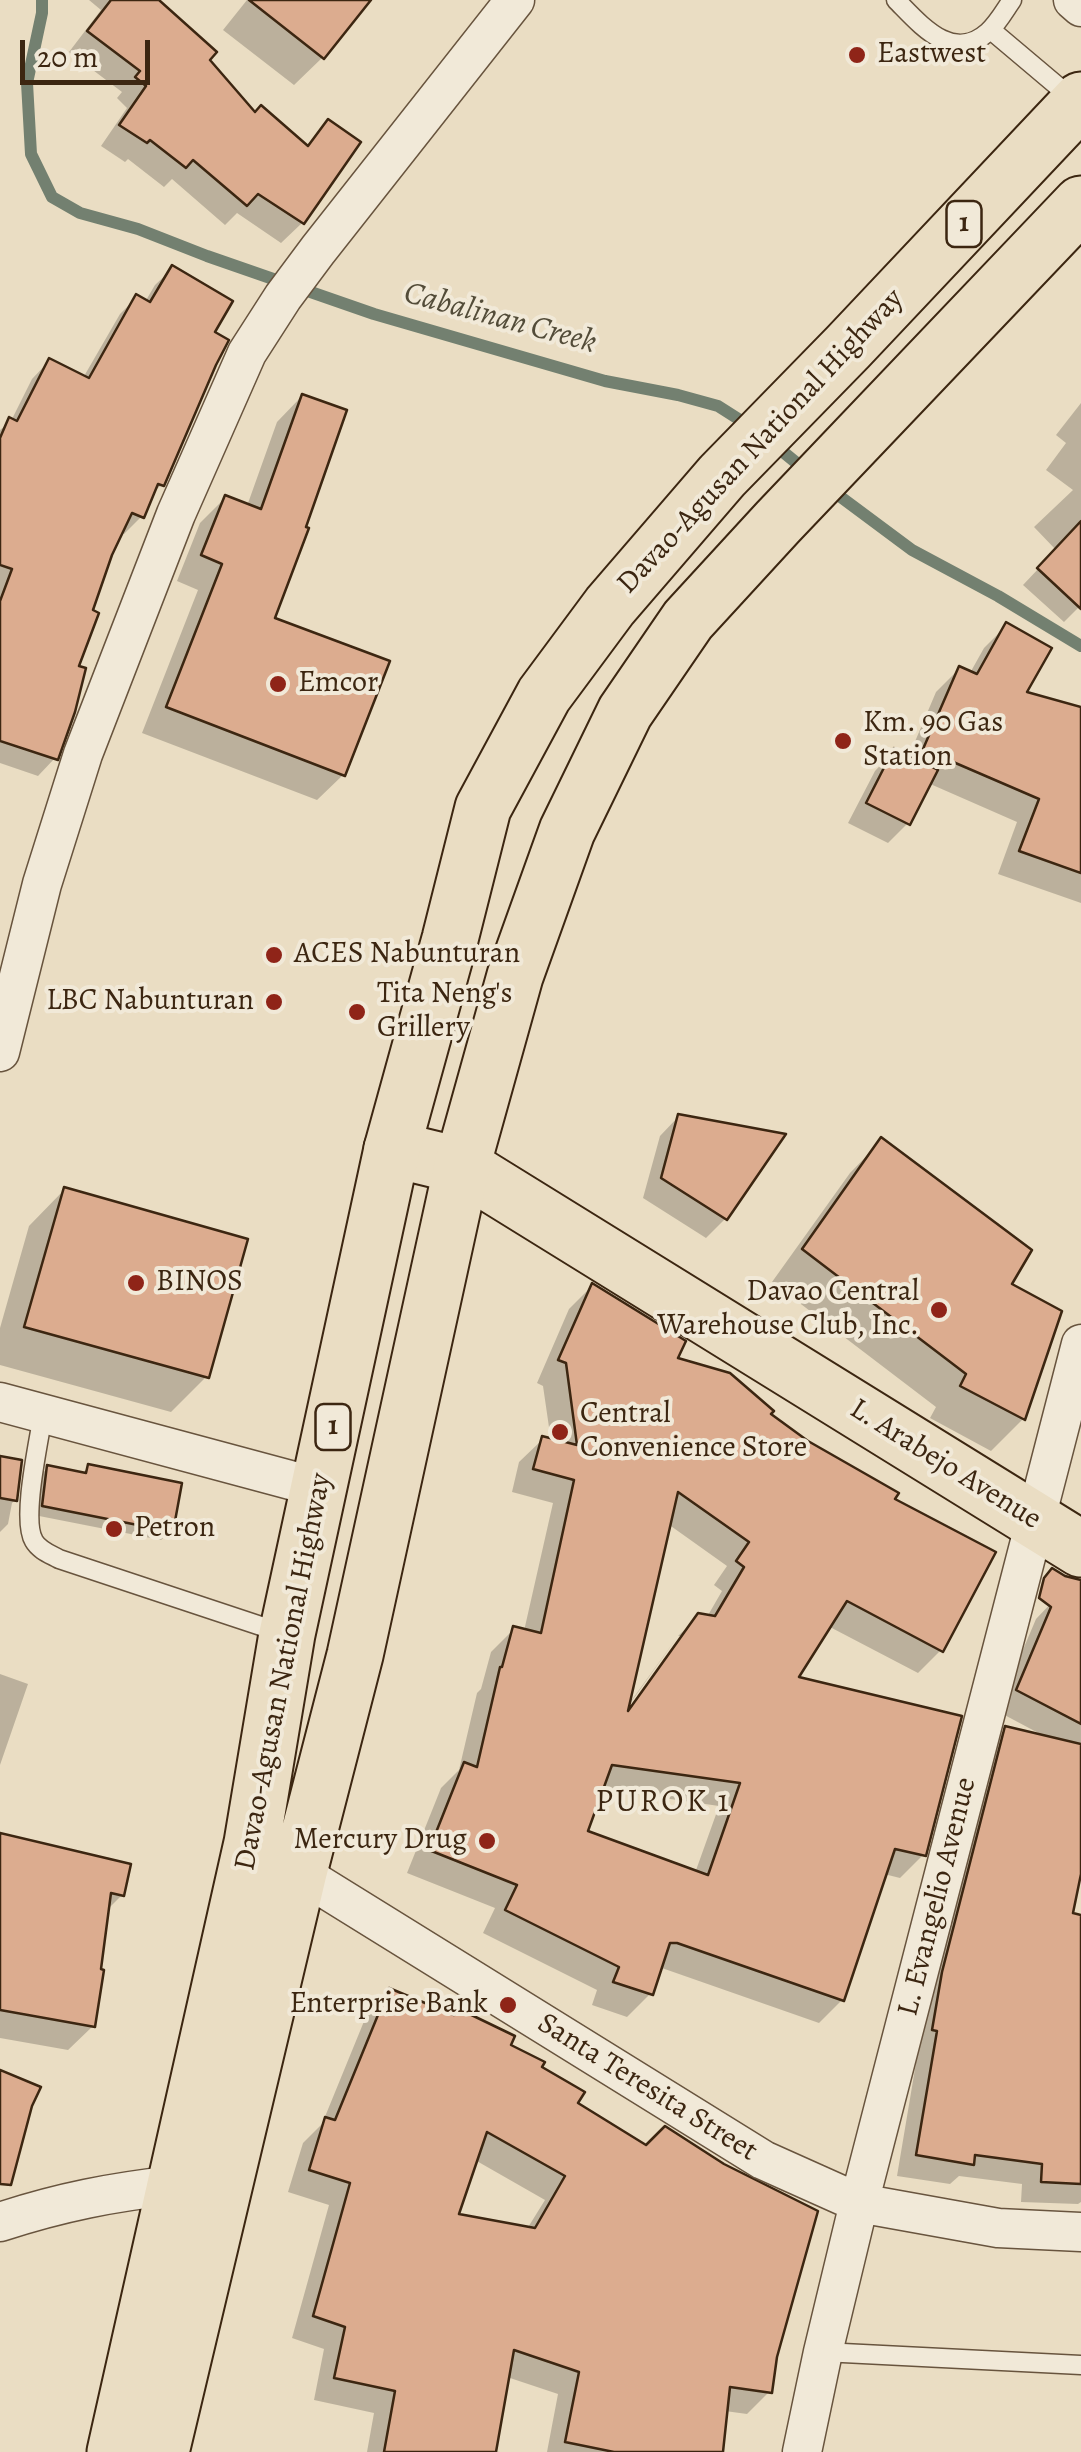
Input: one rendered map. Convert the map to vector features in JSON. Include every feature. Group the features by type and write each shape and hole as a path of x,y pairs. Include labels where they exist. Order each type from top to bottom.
{"main road":[{"name":"Davao-Agusan National Highway","path":"161,2452 158,2366 176,2186 252,1843 286,1634 392,1149 483,808 544,695 610,606 722,476 1080,103"},
{"name":"Davao-Agusan National Highway","path":"115,2452 158,2366 299,1872 355,1655 462,1166 515,976 567,830 626,712 688,620 1081,204"},
{"name":"L. Arabejo Avenue","path":"392,1149 462,1166 1081,1548"}],"street":[{"path":"0,1052 42,884 83,754 176,514 247,353 318,250 515,0"},
{"path":"1073,0 1081,7"},
{"name":"L. Evangelio Avenue","path":"802,2452 859,2203 1081,1344"},
{"path":"0,1402 320,1488"},
{"name":"Santa Teresita Street","path":"252,1843 763,2160 859,2203 998,2228 1081,2232"},
{"path":"0,2222 111,2192 176,2186"}],"lane":[{"path":"896,0 937,39 952,42 978,39 991,30 1012,0"},
{"path":"991,30 1080,103"},
{"path":"43,1414 28,1517 38,1547 59,1559 286,1634"},
{"path":"823,2352 1081,2365"}],"building":[{"path":"111,0 159,0 217,52 210,60 255,112 261,105 308,146 328,119 361,142 304,224 258,194 247,206 193,160 186,168 150,140 147,143 119,125 146,86 135,77 140,71 87,31"},
{"path":"249,0 371,0 324,59"},
{"path":"172,265 233,301 215,332 229,340 164,486 158,484 144,518 132,513 112,555 93,610 99,613 79,666 86,668 58,760 0,741 0,601 12,569 0,565 0,438 9,417 17,421 49,358 89,378 136,294 150,302"},
{"name":"Emcor","path":"302,394 347,410 275,618 390,661 345,776 166,707 222,564 201,555 225,495 261,509"},
{"path":"1081,521 1081,609 1037,568"},
{"path":"1006,622 1052,648 1027,692 1081,707 1081,873 1019,851 1039,799 923,749 959,666 977,674"},
{"path":"894,748 938,770 910,825 866,803"},
{"path":"678,1114 786,1134 727,1220 661,1178"},
{"name":"Davao Central Warehouse Club, Inc.","path":"881,1137 1032,1250 1012,1284 1062,1311 1025,1420 960,1386 966,1374 802,1249"},
{"name":"BINOS","path":"64,1187 248,1239 209,1378 24,1327"},
{"path":"592,1283 686,1341 678,1358 730,1373 774,1411 771,1414 808,1441 899,1493 895,1499 996,1552 943,1652 847,1601 799,1677 962,1716 926,1856 895,1849 844,2001 677,1943 670,1943 653,1995 613,1982 619,1967 505,1910 517,1885 429,1850 464,1762 477,1767 513,1626 541,1633 574,1480 533,1469 542,1436 577,1445 566,1363 558,1360","holes":["678,1492 749,1542 736,1561 744,1567 715,1616 698,1613 628,1711","612,1765 740,1783 708,1875 588,1831"]},
{"path":"0,1456 22,1460 17,1501 0,1498"},
{"path":"88,1464 182,1483 173,1532 42,1506 47,1465 86,1473"},
{"path":"1052,1568 1081,1580 1081,1724 1016,1690 1051,1607 1039,1598 1044,1578"},
{"path":"1005,1726 1081,1744 1081,1874 1073,1913 1081,1915 1081,2184 1041,2182 1042,2164 975,2155 974,2165 916,2155 937,2031 932,2030 942,1972"},
{"path":"0,1833 131,1864 124,1896 111,1893 95,2027 0,2010"},
{"path":"389,1988 454,2015 457,2008 515,2036 511,2045 545,2062 542,2067 585,2092 578,2103 646,2145 665,2126 724,2164 818,2211 777,2357 772,2393 730,2387 723,2452 614,2452 565,2442 579,2372 514,2350 496,2452 384,2452 395,2391 334,2378 345,2327 313,2316 350,2183 309,2170 325,2117 335,2120","holes":["487,2132 565,2176 535,2228 459,2214"]},
{"path":"0,2070 41,2087 32,2106 11,2185 0,2184"}],"waterway":[{"name":"Cabalinan Creek","path":"42,0 27,83 31,154 52,197 80,213 138,229 374,314 605,381 718,406 751,427"},
{"name":"Cabalinan Creek","path":"771,442 810,474"},
{"name":"Cabalinan Creek","path":"830,489 912,550 1081,646"}],"place":[{"name":"Eastwest","path":"857,55"},
{"name":"Emcor","path":"278,684"},
{"name":"Km. 90 Gas Station","path":"843,741"},
{"name":"ACES Nabunturan","path":"274,955"},
{"name":"LBC Nabunturan","path":"274,1002"},
{"name":"Tita Neng's Grillery","path":"357,1012"},
{"name":"BINOS","path":"136,1283"},
{"name":"Davao Central Warehouse Club, Inc.","path":"939,1310"},
{"name":"Central Convenience Store","path":"560,1432"},
{"name":"Petron","path":"114,1529"},
{"name":"Mercury Drug","path":"487,1841"},
{"name":"Enterprise Bank","path":"508,2005"}],"district":[{"name":"PUROK 1","path":"663,1803"}]}
